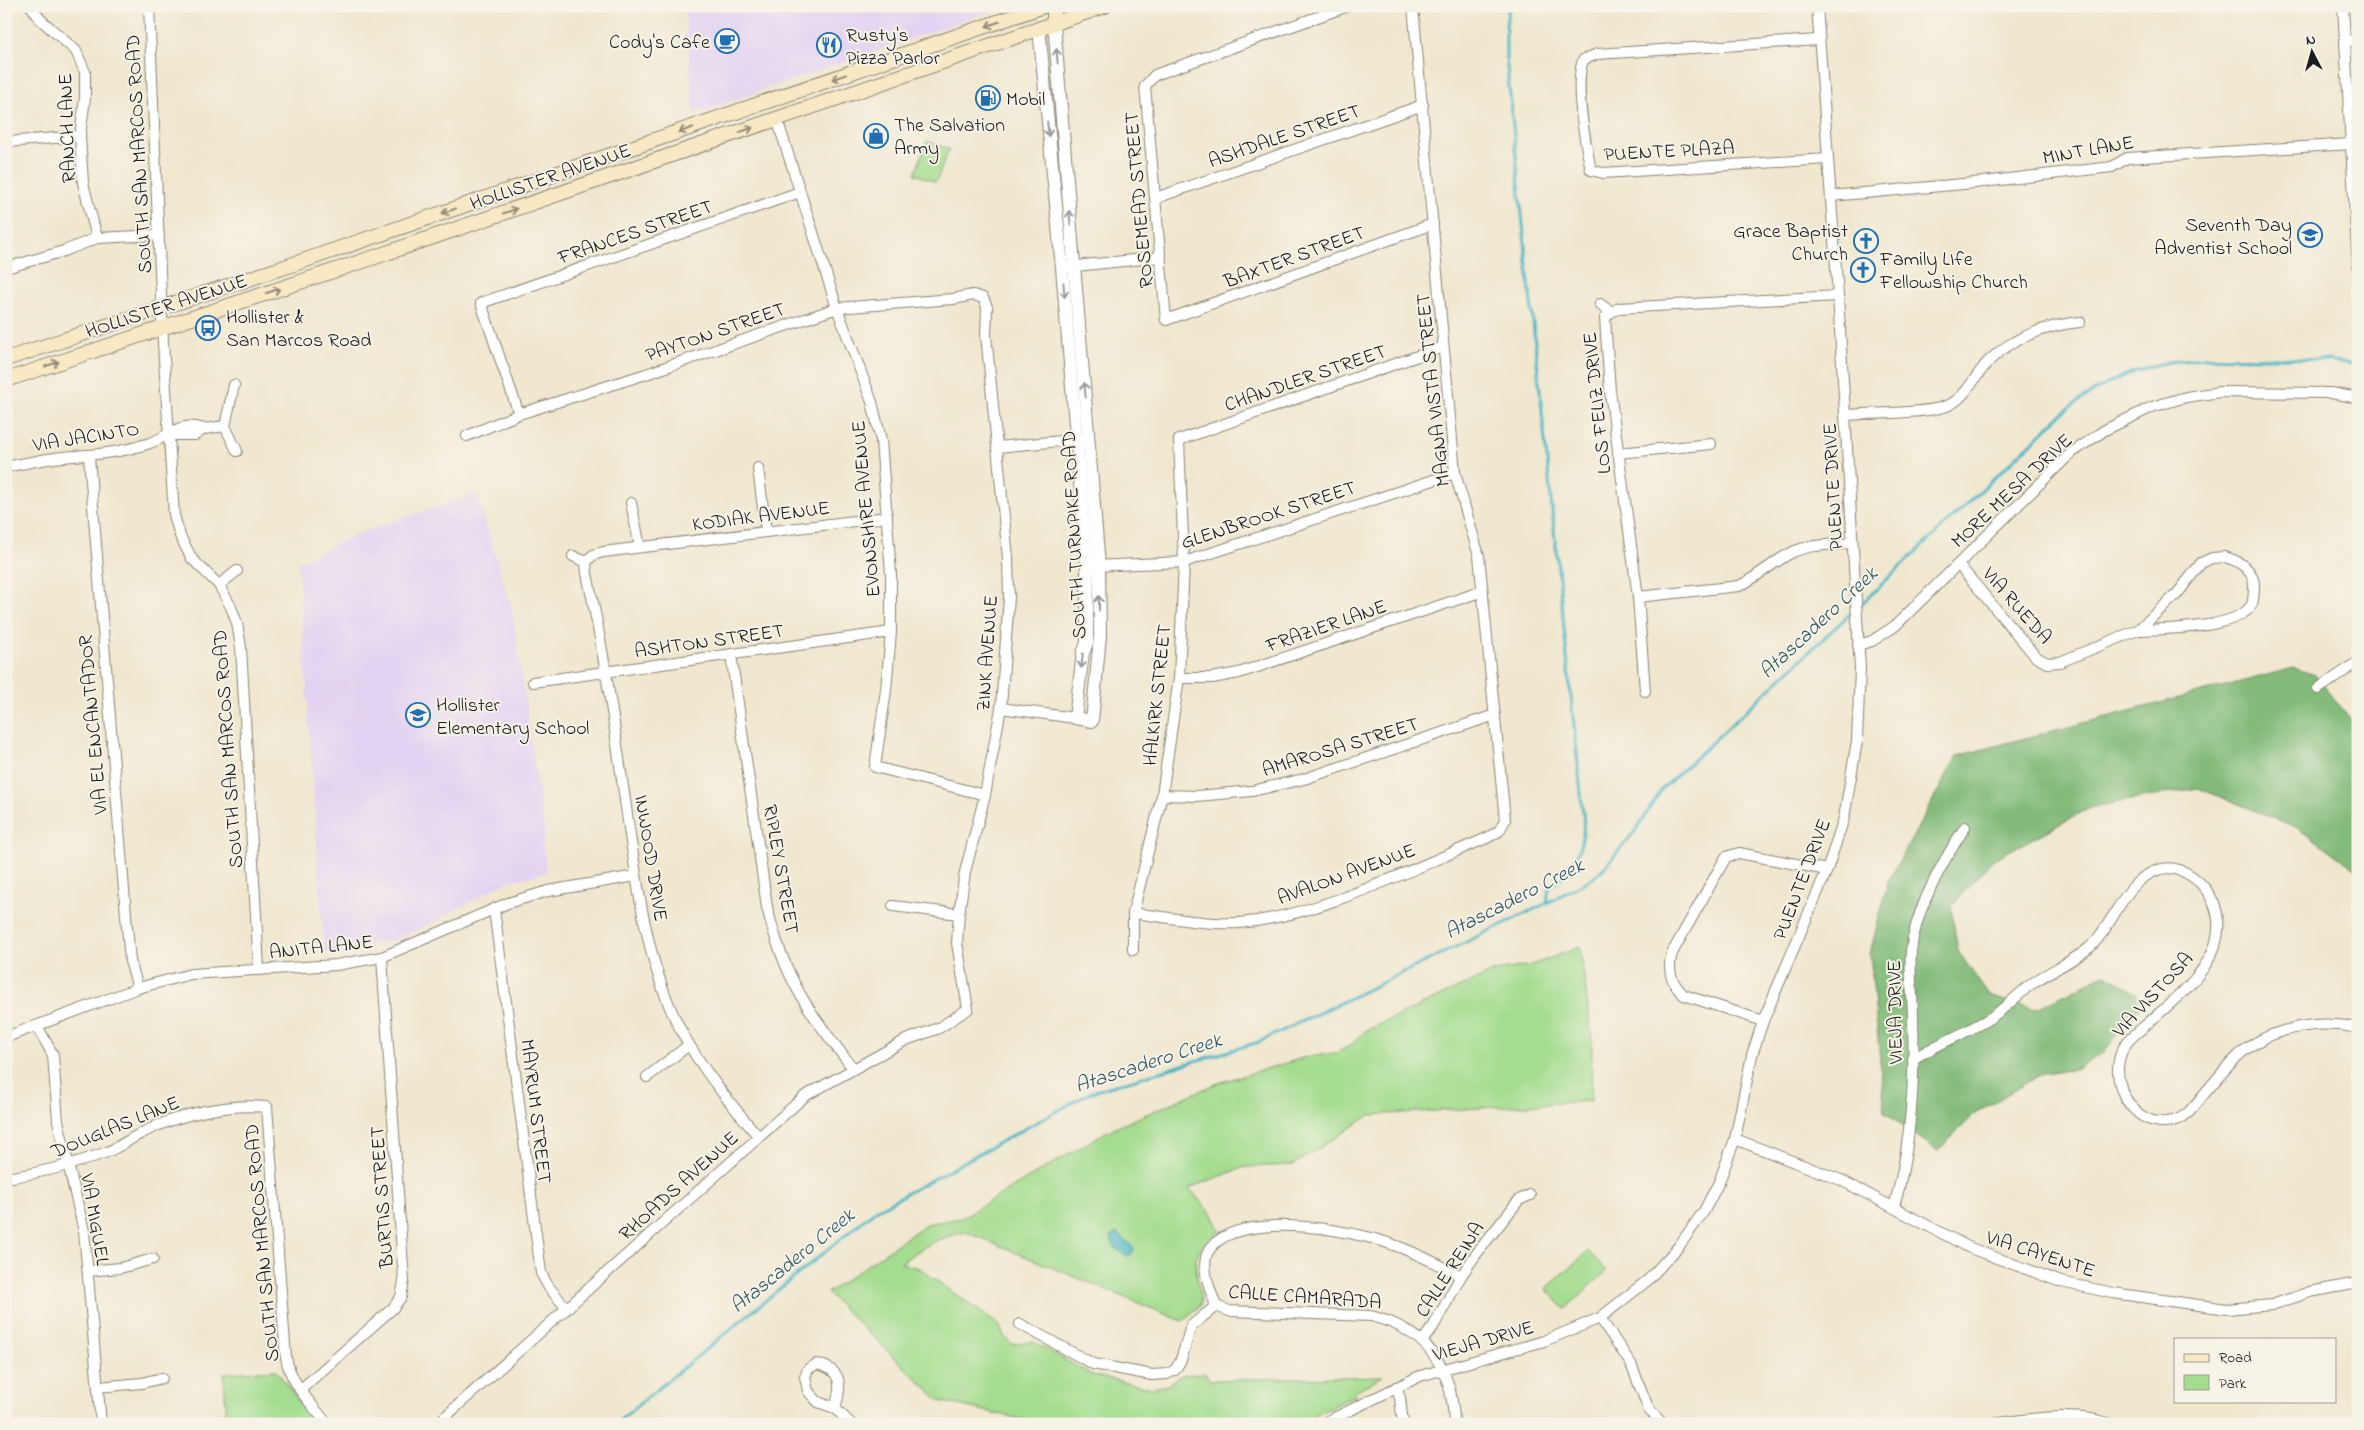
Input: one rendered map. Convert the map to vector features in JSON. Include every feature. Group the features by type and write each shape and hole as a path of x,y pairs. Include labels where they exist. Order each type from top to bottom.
{"main road":[{"name":"SOUTH TURNPIKE ROAD","path":"1054,6 1054,24"},
{"name":"HOLLISTER AVENUE","path":"6,380 1105,6"},
{"name":"SOUTH TURNPIKE ROAD","path":"1039,28 1041,7"},
{"name":"HOLLISTER AVENUE","path":"6,359 162,308 1041,7"}],"street":[{"name":"RANCH LANE","path":"31,6 40,19 76,51 85,72 85,98 80,136 83,183 97,238"},
{"name":"SOUTH SAN MARCOS ROAD","path":"149,6 162,308 171,435 174,515 180,536 192,559 219,585 237,624 241,647 259,970"},
{"name":"ROSEMEAD STREET","path":"1166,320 1145,86 1155,75 1348,6"},
{"name":"MAGNA VISTA STREET","path":"1413,6 1455,473 1479,556 1505,820 1502,826"},
{"name":"PUENTE DRIVE","path":"1648,1280 1679,1246 1704,1211 1719,1182 1735,1139 1752,1055 1763,1021 1827,870 1844,818 1857,741 1860,706 1858,645 1851,543 1846,415 1817,6"},
{"path":"2343,6 2358,267"},
{"name":"SOUTH TURNPIKE ROAD","path":"1054,24 1068,267 1100,636 1092,721 1075,718"},
{"name":"SOUTH TURNPIKE ROAD","path":"1039,28 1068,267"},
{"name":"PUENTE PLAZA","path":"1818,40 1597,54 1580,58 1584,134 1588,174 1827,159"},
{"path":"2345,41 2358,40"},
{"name":"ASHDALE STREET","path":"1156,198 1423,106"},
{"name":"EVONSHIRE AVENUE","path":"777,119 837,308 872,402 881,440 891,574 891,632 886,690 871,769 985,795"},
{"path":"6,142 80,136"},
{"name":"MINT LANE","path":"1831,196 1974,183 2112,167 2127,158 2351,144"},
{"name":"FRANCES STREET","path":"519,414 481,303 800,192"},
{"name":"BAXTER STREET","path":"1166,320 1433,224"},
{"path":"6,268 64,252 97,238 160,236"},
{"path":"1068,267 1160,257"},
{"name":"PAYTON STREET","path":"467,436 519,414 837,308 953,299 972,295 982,298"},
{"name":"LOS FELIZ DRIVE","path":"1645,691 1638,597 1618,453 1604,318 1619,308 1838,296"},
{"name":"ZINK AVENUE","path":"968,1009 958,943 959,914 965,872 985,795 1001,708 1009,597 1008,558 986,335 988,307 982,298"},
{"path":"1600,304 1611,312"},
{"path":"1846,415 1949,405 1960,398 1990,359 2019,339 2056,324 2080,322"},
{"name":"CHANDLER STREET","path":"1179,440 1443,347"},
{"path":"234,385 225,426 237,451"},
{"name":"MORE MESA DRIVE","path":"1858,645 1872,641 1895,626 2070,454 2104,430 2152,407 2186,397 2220,392 2331,393 2358,398"},
{"name":"VIA JACINTO","path":"6,467 64,457 89,457 121,452 171,435 195,435 204,429 225,426"},
{"path":"997,447 1083,439"},
{"name":"HALKIRK STREET","path":"1132,950 1133,913 1162,795 1179,678 1184,562 1179,440"},
{"path":"1618,453 1710,444"},
{"name":"VIA EL ENCANTADOR","path":"89,457 130,961 138,988"},
{"path":"758,468 766,532"},
{"name":"GLENBROOK STREET","path":"1093,566 1184,562 1455,473"},
{"path":"632,503 640,547"},
{"name":"KODIAK AVENUE","path":"587,560 603,552 887,517"},
{"path":"1638,597 1739,586 1792,552 1809,547 1851,543"},
{"path":"573,556 587,560"},
{"name":"VIA RUEDA","path":"1958,564 2036,657 2047,663 2060,662 2138,630 2183,628 2231,620 2242,614 2252,604 2254,582 2251,574 2239,561 2226,557 2212,558 2202,563 2177,594 2138,630"},
{"name":"INWOOD DRIVE","path":"587,560 586,574 606,671 636,876 652,956 669,1005 689,1045 730,1103 758,1136"},
{"path":"219,585 237,571"},
{"name":"FRAZIER LANE","path":"1179,678 1212,678 1238,673 1483,591"},
{"name":"ASHTON STREET","path":"533,682 891,632"},
{"name":"RIPLEY STREET","path":"731,654 767,907 773,932 784,965 813,1018 853,1068"},
{"path":"2318,689 2358,662"},
{"path":"1001,708 1075,718"},
{"name":"AMAROSA STREET","path":"1162,795 1197,796 1252,791 1296,781 1495,715"},
{"name":"AVALON AVENUE","path":"1133,913 1238,923 1273,918 1344,896 1486,838 1502,826"},
{"name":"VIEJA DRIVE","path":"1894,1207 1901,1183 1907,1141 1913,1059 1910,969 1915,932 1948,853 1965,827"},
{"path":"1763,1021 1684,995 1676,987 1670,975 1669,963 1672,953 1726,857 1731,854 1739,853 1827,870"},
{"name":"VIA VISTOSA","path":"1913,1059 1991,1018 2034,982 2081,955 2091,946 2135,886 2147,875 2159,870 2173,868 2196,879 2205,888 2219,916 2220,929 2214,950 2185,990 2125,1044 2119,1059 2118,1074 2122,1092 2131,1107 2142,1117 2155,1122 2170,1122 2182,1118 2235,1058 2261,1040 2316,1024 2358,1028"},
{"name":"ANITA LANE","path":"6,1037 138,988 191,974 336,965 382,957 494,909 548,891 636,876"},
{"path":"893,906 959,914"},
{"name":"MAYRUM STREET","path":"494,909 541,1273 548,1286 567,1309"},
{"name":"BURTIS STREET","path":"300,1390 393,1308 401,1297 404,1281 382,957"},
{"name":"RHOADS AVENUE","path":"437,1424 804,1096 906,1040 939,1028 968,1009"},
{"name":"VIA MIGUEL","path":"37,1026 53,1055 58,1121 84,1231 101,1424"},
{"path":"647,1077 689,1045"},
{"name":"SOUTH SAN MARCOS ROAD","path":"267,1107 286,1358 292,1377 300,1390 327,1424"},
{"name":"DOUGLAS LANE","path":"6,1178 51,1171 69,1166 109,1151 169,1120 196,1113 267,1107"},
{"name":"VIA CAYENTE","path":"1735,1139 1841,1180 1970,1248 2003,1262 2061,1282 2113,1293 2197,1306 2246,1309 2272,1305 2310,1292 2358,1284"},
{"name":"CALLE REINA","path":"1454,1424 1454,1407 1442,1369 1423,1340 1434,1327 1461,1276 1519,1200 1530,1195"},
{"path":"1216,1306 1206,1270 1206,1255 1218,1241 1252,1227 1268,1225 1323,1229 1360,1235 1391,1244 1461,1276"},
{"path":"88,1271 120,1268 153,1259"},
{"name":"VIEJA DRIVE","path":"1322,1424 1396,1387 1442,1369 1544,1341 1600,1318 1648,1280"},
{"name":"CALLE CAMARADA","path":"1020,1324 1093,1364 1152,1375 1167,1374 1174,1370 1181,1360 1191,1326 1216,1306 1229,1311 1372,1316 1389,1320 1423,1340"},
{"path":"1600,1318 1634,1370 1649,1410 1664,1424"},
{"path":"98,1388 142,1383 162,1378"},
{"path":"1396,1387 1404,1415 1403,1424"},
{"path":"835,1408 851,1424"},
{"path":"1992,1424 2060,1418 2086,1419 2110,1424"}],"shaded area":[{"path":"684,6 1005,6 694,114"},
{"name":"Hollister Elementary School","path":"476,494 512,609 545,837 542,843 547,872 504,883 424,927 393,940 324,952 298,563 355,535"}],"green space":[{"path":"927,141 949,149 936,182 915,174"},
{"path":"2294,668 2315,675 2358,728 2358,871 2296,827 2198,788 2092,807 1992,860 1951,907 1958,951 1989,996 2035,1009 2106,974 2146,1000 2103,1053 2079,1068 2039,1075 1975,1114 1938,1151 1885,1113 1870,954 1888,882 1957,756"},
{"path":"1580,947 1592,1039 1591,1101 1370,1115 1293,1165 1245,1167 1189,1188 1211,1213 1220,1231 1209,1239 1198,1254 1196,1270 1201,1301 1200,1306 1182,1321 966,1232 932,1243 901,1263 919,1268 999,1325 1004,1336 1012,1344 1033,1342 1092,1375 1151,1388 1168,1385 1182,1375 1205,1373 1210,1380 1383,1376 1355,1391 1355,1395 1296,1424 1048,1424 940,1401 827,1293 926,1224 961,1218 1108,1131 1218,1083 1310,1056 1336,1053 1351,1045 1365,1031 1495,971 1532,965"},
{"path":"1588,1251 1607,1271 1565,1309 1546,1289"},
{"path":"276,1370 315,1424 183,1424 226,1417 224,1373"}],"water":[{"path":"1117,1233 1134,1249 1131,1255 1124,1255 1113,1245 1111,1236"}],"waterway":[{"path":"1509,6 1506,25 1506,57 1584,824 1578,852 1570,867 1549,888 1547,902"},
{"name":"Atascadero Creek","path":"1858,607 2065,411 2117,379 2142,369 2191,359 2246,357 2318,359 2358,366"},
{"name":"Atascadero Creek","path":"615,1424 876,1210 1092,1092 1259,1042 1547,903 1593,878 1606,866 1636,830 1662,789 1853,611"}],"place":[{"name":"Cody's Cafe","path":"727,41"},
{"name":"Rusty's Pizza Parlor","path":"829,45"},
{"name":"Mobil","path":"988,98"},
{"name":"The Salvation Army","path":"876,136"},
{"name":"Seventh Day Adventist School","path":"2310,235"},
{"name":"Grace Baptist Church","path":"1866,241"},
{"name":"Family LIfe Fellowship Church","path":"1863,270"},
{"name":"Hollister & San Marcos Road","path":"208,328"},
{"name":"Hollister Elementary School","path":"418,715"}]}
